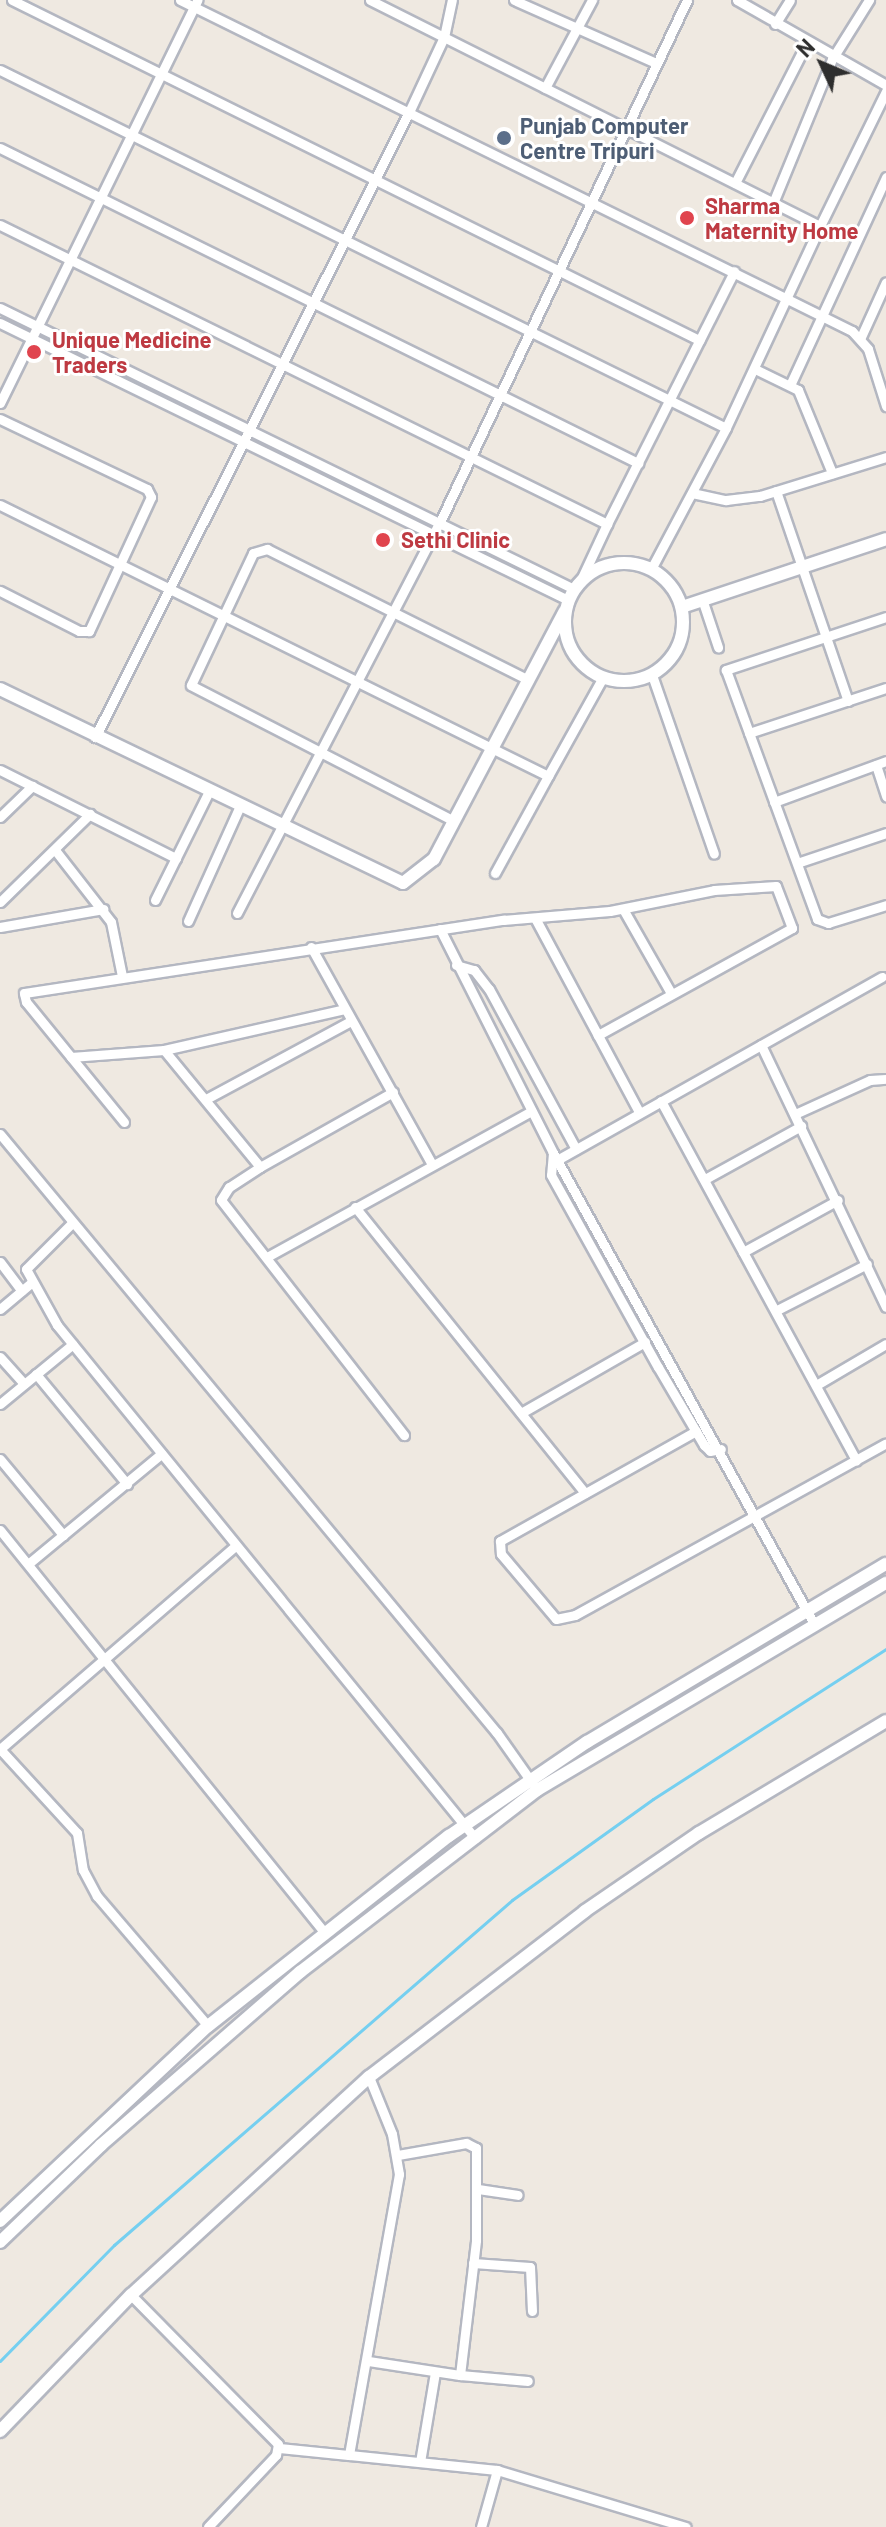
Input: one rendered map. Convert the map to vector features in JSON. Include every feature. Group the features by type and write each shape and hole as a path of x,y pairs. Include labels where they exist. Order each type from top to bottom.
{"main road":[{"path":"682,607 803,563 886,539"},
{"path":"0,689 403,883 434,859 572,596 618,562 651,569 675,592 682,607 679,644 652,675 620,681 603,677 572,651 572,596"},
{"path":"0,2220 208,2026 324,1932 466,1824 529,1778 886,1564"},
{"path":"0,2242 101,2145 300,1972 537,1790 886,1583"},
{"path":"0,2431 131,2295 369,2077 585,1911 699,1833 886,1721"}],"street":[{"path":"12,0 699,340"},
{"path":"180,0 196,3 590,206 822,314 861,337 886,406"},
{"path":"370,0 820,226"},
{"path":"95,737 251,432 409,112 444,37 452,0"},
{"path":"514,0 656,63"},
{"path":"545,88 592,0"},
{"path":"237,913 439,524 497,394 687,0"},
{"path":"651,569 755,369 886,88 806,44 737,0"},
{"path":"775,24 790,0"},
{"path":"773,203 832,59 869,0"},
{"path":"0,403 196,3"},
{"path":"735,183 806,44"},
{"path":"0,70 130,138 726,428"},
{"path":"0,148 638,463"},
{"path":"791,383 886,177"},
{"path":"0,225 607,524"},
{"path":"572,596 734,271"},
{"path":"861,337 886,282"},
{"path":"0,308 439,524 572,596"},
{"path":"0,323 432,537 572,596"},
{"path":"755,369 791,383 807,407 832,473"},
{"path":"0,419 150,492 85,632 0,591"},
{"path":"692,493 726,500 776,491 886,457"},
{"path":"776,491 829,637 848,701"},
{"path":"0,505 118,566 224,613 356,683 548,776"},
{"path":"454,821 191,685 253,553 261,547 527,679"},
{"path":"702,599 718,647"},
{"path":"886,617 726,670 821,922 886,905"},
{"path":"652,675 714,854"},
{"path":"495,873 603,677"},
{"path":"749,733 886,688"},
{"path":"774,802 881,763 886,796"},
{"path":"0,770 176,858"},
{"path":"0,817 32,786"},
{"path":"155,900 209,791"},
{"path":"188,921 240,806"},
{"path":"0,902 90,814"},
{"path":"800,862 886,833"},
{"path":"55,850 103,909 122,976"},
{"path":"124,1122 26,1002 24,993 311,947 623,909 714,890 776,886 792,928 598,1035"},
{"path":"0,927 103,909"},
{"path":"623,909 671,993"},
{"path":"535,918 639,1112"},
{"path":"440,929 555,1156 721,1449 814,1624"},
{"path":"311,947 432,1164"},
{"path":"456,965 474,970 489,989 576,1149"},
{"path":"555,1156 576,1149 882,977"},
{"path":"71,1057 164,1050 344,1009"},
{"path":"206,1099 351,1021"},
{"path":"761,1045 838,1200 886,1307"},
{"path":"164,1050 260,1167"},
{"path":"795,1114 870,1080 886,1079"},
{"path":"393,1092 260,1167 229,1187 221,1200 404,1435"},
{"path":"661,1101 818,1384 856,1460"},
{"path":"267,1257 531,1111"},
{"path":"705,1179 801,1126"},
{"path":"0,1134 497,1733 537,1790"},
{"path":"555,1156 551,1175 645,1342 710,1451 721,1449"},
{"path":"743,1252 838,1200"},
{"path":"355,1207 585,1493"},
{"path":"72,1223 28,1263 31,1283 73,1344 234,1547 475,1838"},
{"path":"0,1262 22,1291"},
{"path":"777,1310 867,1264"},
{"path":"0,1309 31,1283"},
{"path":"521,1413 645,1342"},
{"path":"0,1404 73,1344"},
{"path":"818,1384 886,1344"},
{"path":"0,1357 24,1384"},
{"path":"36,1374 127,1484"},
{"path":"696,1431 498,1545 560,1621 886,1443"},
{"path":"28,1564 161,1454"},
{"path":"0,1459 63,1535"},
{"path":"0,1530 324,1932"},
{"path":"208,2026 97,1896 83,1870 77,1833 0,1749 107,1662 234,1547"},
{"path":"349,2455 398,2190 398,2155 369,2077"},
{"path":"398,2155 472,2144 478,2189 460,2375"},
{"path":"478,2189 518,2195"},
{"path":"473,2263 533,2270 532,2311"},
{"path":"131,2295 279,2448 497,2470 686,2527"},
{"path":"368,2361 435,2372 528,2381"},
{"path":"420,2462 435,2372"},
{"path":"208,2527 279,2448"},
{"path":"481,2527 497,2470"}],"waterway":[{"path":"0,2361 114,2245 512,1900 653,1799 886,1649"}],"place":[{"name":"Punjab Computer Centre Tripuri","path":"504,138"},
{"name":"Sharma Maternity Home","path":"687,218"},
{"name":"Unique Medicine Traders","path":"34,352"},
{"name":"Sethi Clinic","path":"383,540"}]}
